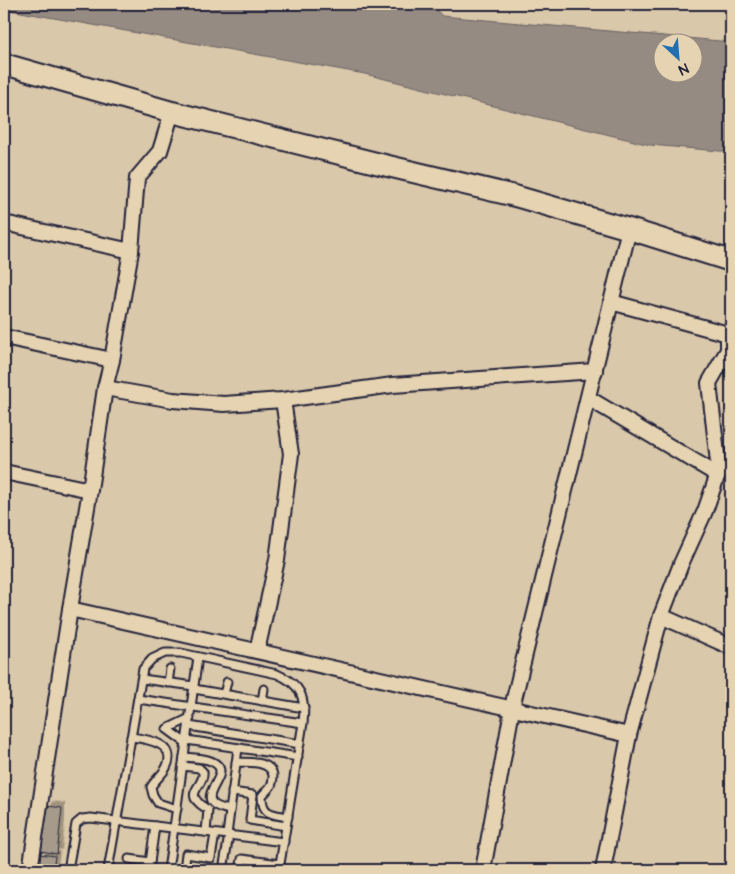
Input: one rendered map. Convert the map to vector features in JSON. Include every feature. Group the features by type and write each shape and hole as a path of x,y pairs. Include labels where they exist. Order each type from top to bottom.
{"street":[{"path":"4,64 172,112 514,196 731,261"},
{"path":"30,870 105,388 112,360 131,251 137,178 160,151 172,112"},
{"path":"4,222 131,251"},
{"path":"483,870 512,708 629,229"},
{"path":"603,870 629,735 661,616 680,564 705,511 719,471 709,383 728,350 728,334 611,302"},
{"path":"4,338 112,360"},
{"path":"105,388 173,400 224,404 283,400 393,385 595,371"},
{"path":"588,398 718,475"},
{"path":"257,651 277,560 291,454 283,400"},
{"path":"4,472 90,490"},
{"path":"70,609 629,735"},
{"path":"661,616 731,647"}],"lane":[{"path":"108,870 143,670 152,659 165,653 181,653 277,674 289,679 301,693 304,723 280,867 242,859 240,870"},
{"path":"168,870 198,657"},
{"path":"168,683 170,669"},
{"path":"142,679 304,708"},
{"path":"224,694 227,682"},
{"path":"262,700 264,688"},
{"path":"138,698 304,723"},
{"path":"190,718 167,729 187,741 298,757"},
{"path":"189,726 300,744"},
{"path":"131,737 154,741 166,751 168,758 167,766 152,787 153,795 158,803 177,809"},
{"path":"223,870 238,748"},
{"path":"184,757 208,760 215,763 219,768 220,774 219,780 212,789 210,799 217,808 230,810"},
{"path":"236,762 263,764 268,767 272,772 273,778 270,787 262,796 264,809 270,814 288,817"},
{"path":"183,766 199,768 203,772 202,781 194,794 198,802 208,810 206,832"},
{"path":"232,792 253,795 250,820 286,826"},
{"path":"68,870 76,824 91,818 284,842"},
{"path":"148,870 155,826"},
{"path":"184,870 186,854 211,858 215,834"},
{"path":"129,859 150,862"},
{"path":"195,870 209,870"}],"shaded area":[{"path":"4,4 431,4 442,16 652,35 652,82 702,82 702,39 731,42 731,152 650,145 365,74 4,9"}],"building":[{"path":"48,806 62,808 57,854 41,851"},
{"path":"40,854 55,856 53,870 38,870"}]}
